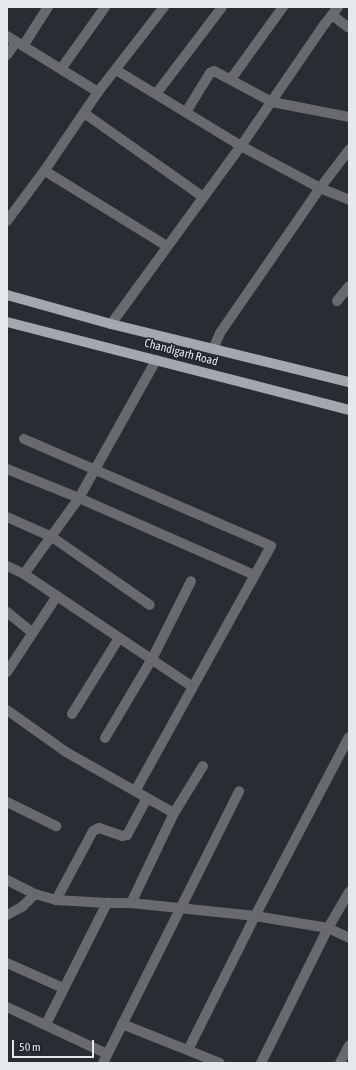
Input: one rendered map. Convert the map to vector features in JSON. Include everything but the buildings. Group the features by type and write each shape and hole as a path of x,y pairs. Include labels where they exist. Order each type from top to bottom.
{"main road":[{"name":"Chandigarh Road","path":"7,296 111,324 349,382"},
{"name":"Chandigarh Road","path":"7,322 349,410"}],"street":[{"path":"7,55 15,41 48,7"},
{"path":"61,68 105,7"},
{"path":"7,221 45,171 98,92 164,7"},
{"path":"156,94 222,7"},
{"path":"231,80 283,7"},
{"path":"111,324 241,146 335,11 349,28"},
{"path":"15,41 98,92"},
{"path":"116,70 241,146 320,188 349,200"},
{"path":"186,112 212,71 272,102 349,117"},
{"path":"84,113 203,197"},
{"path":"213,349 220,333 320,188 349,150"},
{"path":"45,171 167,246"},
{"path":"337,301 349,286"},
{"path":"24,574 79,498 156,360"},
{"path":"24,439 270,544 271,549 254,575 135,792"},
{"path":"7,469 79,498 254,575"},
{"path":"7,517 52,537 150,605"},
{"path":"7,566 24,574 193,687"},
{"path":"105,738 152,659 192,581"},
{"path":"7,672 57,596"},
{"path":"7,612 32,633"},
{"path":"72,714 119,638"},
{"path":"7,710 66,752 174,813"},
{"path":"188,1050 255,916 349,737"},
{"path":"131,903 174,813 203,766"},
{"path":"7,1007 46,1024 105,1058 182,908 239,791"},
{"path":"56,900 94,831 99,828 122,836 127,835 147,798"},
{"path":"7,802 56,826"},
{"path":"7,880 35,894 56,900 131,903 255,916 328,928 349,938"},
{"path":"261,1063 328,928 349,892"},
{"path":"7,914 24,906 35,894"},
{"path":"46,1024 107,903"},
{"path":"7,963 63,988"},
{"path":"122,1024 220,1063"},
{"path":"340,1063 349,1045"}]}
